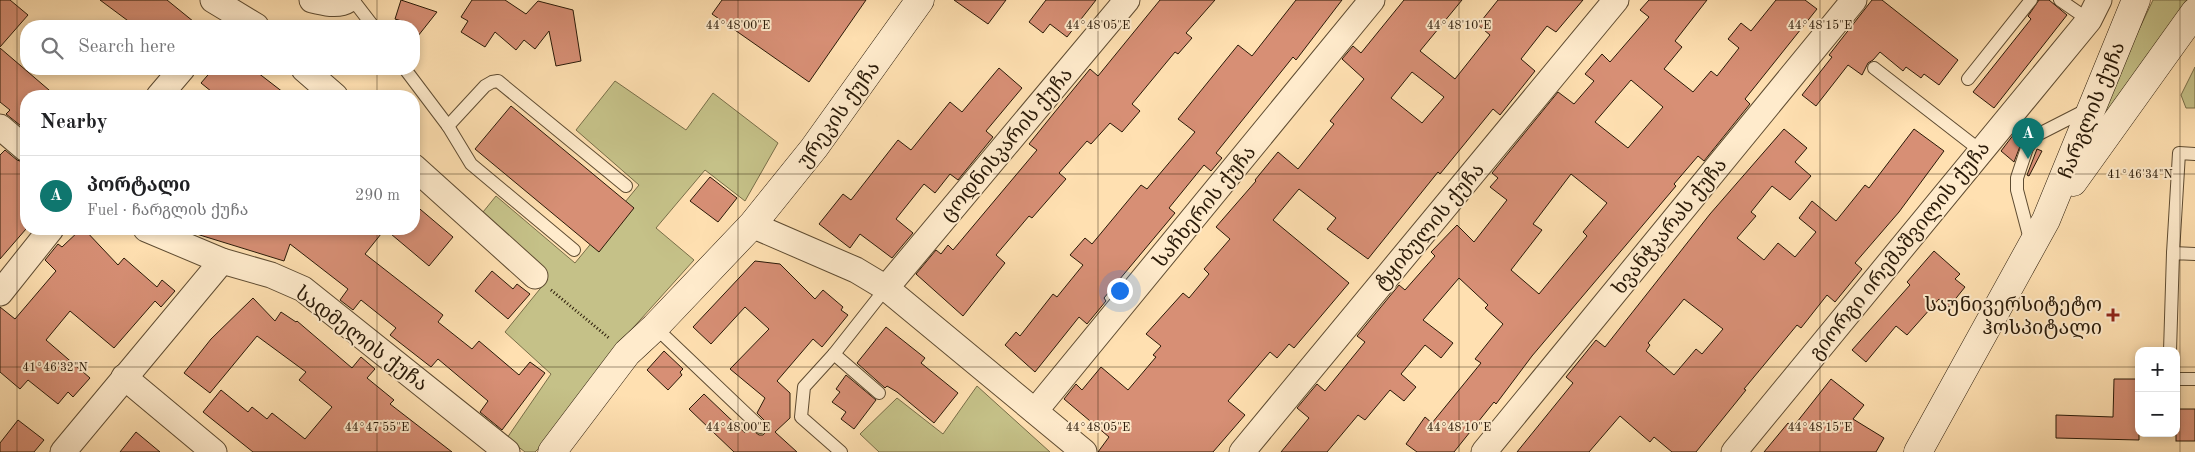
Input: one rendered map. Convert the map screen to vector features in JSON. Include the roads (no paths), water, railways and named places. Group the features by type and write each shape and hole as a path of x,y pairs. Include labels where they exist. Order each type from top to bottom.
{"street":[{"path":"312,0 331,4 348,0"},
{"name":"ურეკის ქუჩა","path":"552,452 627,352 655,327 752,225 814,148 920,0"},
{"name":"ცოდნისკარის ქუჩა","path":"886,288 1127,0"},
{"name":"საჩხერის ქუჩა","path":"1035,412 1372,0"},
{"name":"ტყიბულის ქუჩა","path":"1242,452 1616,0"},
{"name":"ხვანჭკარას ქუჩა","path":"1484,452 1854,0"},
{"name":"ჩარგლის ქუჩა","path":"1923,450 2046,220 2136,0"},
{"name":"გიორგი ირემაშვილის ქუჩა","path":"1734,452 2094,10"},
{"name":"ჩარგლის ქუჩა","path":"2046,220 2195,12"},
{"path":"165,90 177,75"},
{"path":"311,75 328,90"},
{"path":"0,127 20,144"},
{"path":"420,172 535,276"},
{"path":"752,225 856,270 886,288 1084,452"},
{"path":"0,294 46,235"},
{"name":"სადმელის ქუჩა","path":"160,235 222,261 271,274 303,289 508,452"},
{"path":"63,452 222,261"},
{"path":"124,377 214,452"}],"lane":[{"path":"353,0 368,20"},
{"path":"1968,79 2031,0"},
{"path":"2060,0 2094,10"},
{"path":"1874,68 1981,151"},
{"path":"410,75 448,126 471,164 574,250"},
{"path":"448,126 485,86 498,81 626,186"},
{"path":"2032,246 2017,190 2017,178 2027,148 2037,136 2092,107"},
{"path":"2170,347 2179,154 2195,154"},
{"path":"2173,253 2195,254"},
{"path":"841,452 800,417 804,387 834,354 886,288"},
{"path":"655,327 760,427"},
{"path":"834,354 879,393"},
{"path":"2180,379 2195,379"}],"place":[{"name":"პორტალი","path":"2028,159"},
{"name":"საუნივერსიტეტო ჰოსპიტალი","path":"2113,315"}]}
